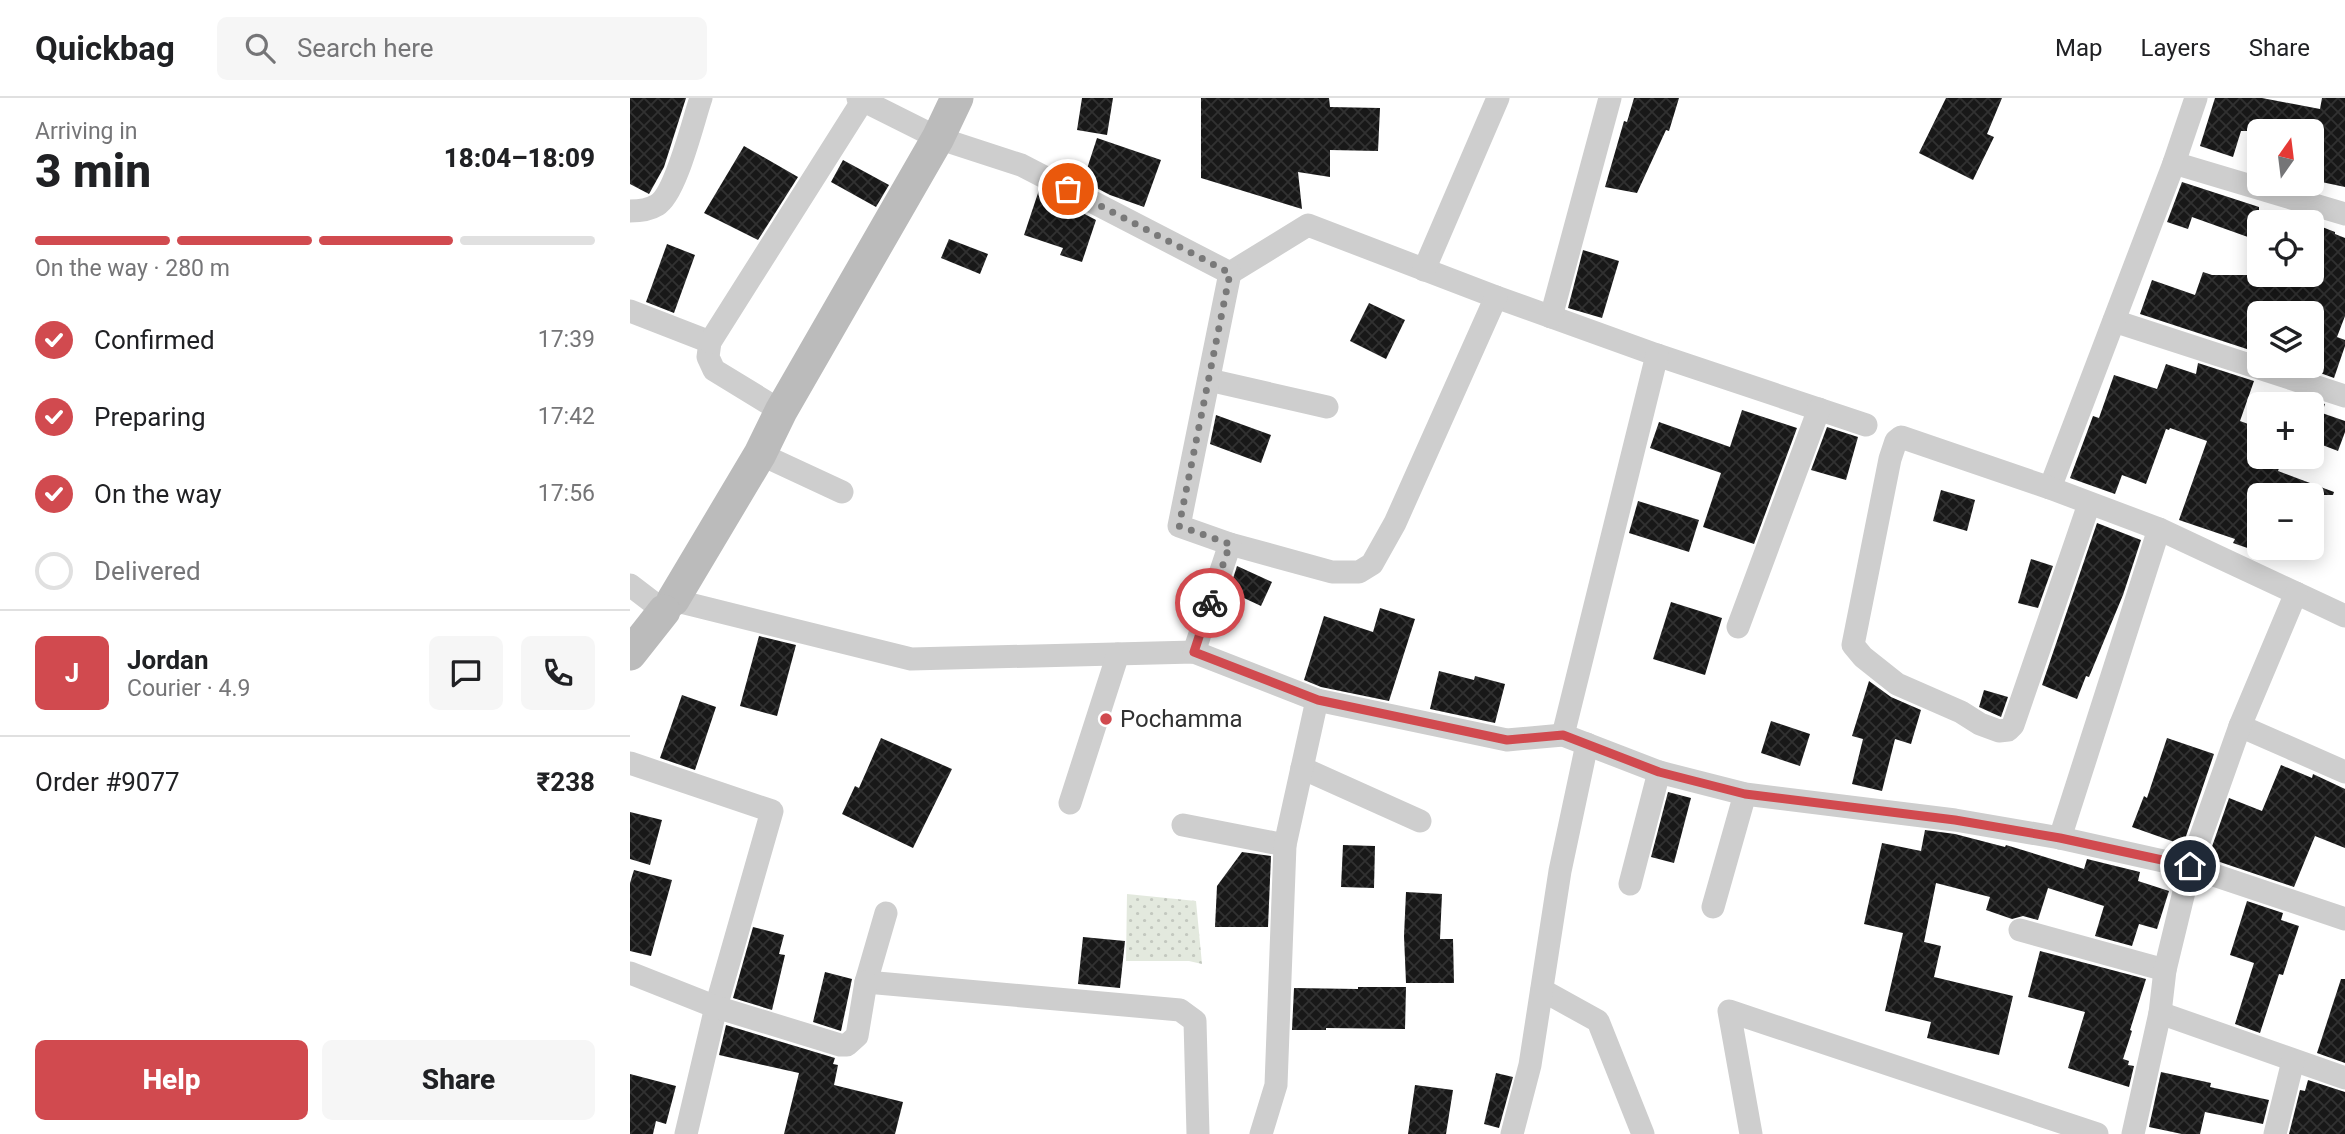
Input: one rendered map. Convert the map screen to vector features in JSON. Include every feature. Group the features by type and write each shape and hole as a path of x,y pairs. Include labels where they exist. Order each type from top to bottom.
{"street":[{"path":"630,211 644,210 659,204 671,188 701,98"},
{"path":"630,654 668,605 760,454 781,411 938,138 957,98"},
{"path":"1424,270 1498,98"},
{"path":"1551,317 1610,98"},
{"path":"2050,488 2174,163 2196,98"},
{"path":"781,411 714,370 708,357 710,342 860,99 938,138 1021,165 1230,273"},
{"path":"2174,163 2345,214"},
{"path":"1496,297 1395,523 1372,564 1359,572 1332,572 1230,544 1179,526 1230,273 1308,225 1657,355 1866,425"},
{"path":"630,311 710,342"},
{"path":"2114,321 2345,396"},
{"path":"1563,735 1657,355"},
{"path":"1209,380 1327,407"},
{"path":"1738,628 1819,409"},
{"path":"2089,504 2008,730 1999,731 1980,724 1961,712 1897,684 1863,657 1853,645 1889,459 1896,441 1901,437 2050,488 2159,529 2345,616"},
{"path":"760,454 842,492"},
{"path":"2060,838 2159,529"},
{"path":"1194,652 1230,544"},
{"path":"630,585 668,605 911,659 1194,652 1318,700 1507,740 1563,735 1659,772 1745,794 1955,820 2060,838 2190,866 2345,919"},
{"path":"2133,1134 2160,1013 2165,970 2190,866 2240,726 2295,593"},
{"path":"1069,803 1118,654"},
{"path":"1261,1134 1276,1085 1284,845 1318,700"},
{"path":"2240,726 2345,772"},
{"path":"1512,1134 1530,1065 1560,871 1587,744"},
{"path":"630,763 772,811 716,1007 686,1134"},
{"path":"1302,768 1420,821"},
{"path":"1630,884 1659,772"},
{"path":"1713,907 1745,794"},
{"path":"1183,825 1284,845"},
{"path":"630,973 716,1007 847,1045 857,1036 866,982 886,913"},
{"path":"2020,930 2165,970"},
{"path":"866,982 1180,1010 1195,1021 1198,1134"},
{"path":"1542,990 1598,1021 1643,1134"},
{"path":"1751,1134 1730,1011 2097,1134"},
{"path":"2160,1013 2345,1078"},
{"path":"2275,1134 2293,1061"}],"shaded area":[{"path":"1127,894 1196,901 1202,964 1189,961 1126,961"}],"building":[{"path":"630,98 686,98 664,167 649,194 630,184"},
{"path":"1082,98 1113,98 1107,135 1077,130"},
{"path":"1201,98 1329,98 1330,107 1380,108 1378,151 1330,150 1330,177 1298,172 1302,209 1201,178"},
{"path":"1634,98 1679,98 1669,131 1666,130 1637,193 1605,187 1624,121 1627,122"},
{"path":"1946,98 2002,98 1987,134 1994,137 1973,180 1919,153"},
{"path":"2215,98 2262,98 2320,109 2322,98 2345,98 2345,187 2324,183 2324,119 2247,119 2247,131 2241,131 2233,157 2200,146"},
{"path":"1097,138 1161,160 1144,207 1110,195 1083,181"},
{"path":"744,146 798,177 758,240 704,213"},
{"path":"843,160 889,185 876,207 831,182"},
{"path":"2182,182 2259,207 2259,210 2247,210 2247,237 2192,217 2188,229 2167,222"},
{"path":"1039,190 1096,220 1082,262 1060,255 1063,248 1024,235"},
{"path":"2324,228 2345,238 2345,316 2337,337 2345,340 2345,346 2334,378 2324,374 2324,301 2247,301 2247,349 2140,314 2152,280 2195,295 2203,272 2212,275 2247,275 2247,287 2324,287"},
{"path":"949,239 988,254 980,274 941,258"},
{"path":"667,244 695,255 674,313 646,302"},
{"path":"1583,250 1619,261 1602,318 1568,308"},
{"path":"1369,303 1405,320 1386,359 1350,341"},
{"path":"2198,363 2254,381 2250,392 2247,392 2247,401 2240,421 2247,424 2247,469 2279,469 2278,471 2310,483 2247,483 2247,548 2233,543 2235,539 2179,520 2207,441 2166,429 2146,484 2122,475 2115,494 2070,478 2093,416 2099,418 2114,375 2157,389 2166,364 2196,374"},
{"path":"1742,410 1797,428 1754,544 1703,527 1721,473 1650,448 1659,422 1730,447"},
{"path":"2324,414 2345,421 2345,432 2338,451 2324,446"},
{"path":"1216,415 1271,435 1261,463 1210,444"},
{"path":"1827,427 1858,437 1846,480 1811,470"},
{"path":"2324,488 2334,492 2333,495 2324,495"},
{"path":"1941,490 1975,500 1967,531 1933,521"},
{"path":"1638,501 1699,520 1689,552 1629,533"},
{"path":"2097,523 2141,540 2123,595 2077,699 2042,685"},
{"path":"2031,559 2053,566 2038,608 2018,603"},
{"path":"1237,566 1272,582 1261,606 1229,591"},
{"path":"1671,602 1722,618 1705,675 1653,659"},
{"path":"1380,608 1415,619 1389,701 1321,687 1304,680 1324,616 1373,632"},
{"path":"759,636 796,645 777,716 740,706"},
{"path":"1439,671 1505,684 1495,723 1430,709"},
{"path":"1869,681 1891,697 1921,710 1911,744 1895,739 1882,791 1852,784 1863,739 1852,736"},
{"path":"1984,690 2008,697 2001,717 1979,707"},
{"path":"682,695 716,707 695,770 660,758"},
{"path":"1771,721 1810,734 1800,766 1761,753"},
{"path":"881,738 952,769 913,848 842,814 855,786 859,788"},
{"path":"2167,738 2214,754 2183,845 2132,827 2144,796 2147,798"},
{"path":"2281,765 2312,778 2313,774 2345,789 2345,848 2315,836 2294,887 2208,858 2229,798 2262,811"},
{"path":"1668,792 1691,798 1674,863 1651,857"},
{"path":"630,812 662,820 650,865 630,859"},
{"path":"1925,830 1955,834 2005,847 2006,845 2084,869 2087,859 2140,872 2138,881 2169,891 2157,929 2139,924 2132,946 2095,936 2104,906 2048,888 2038,920 2023,916 2012,919 1986,910 1990,897 1936,883 1924,942 1941,946 1934,977 2013,996 1999,1055 1927,1038 1931,1022 1885,1011 1903,933 1864,924 1882,843 1921,851"},
{"path":"1343,845 1375,846 1374,888 1341,887"},
{"path":"1242,852 1271,856 1268,927 1215,927 1217,886"},
{"path":"634,870 672,880 651,956 630,951 630,883"},
{"path":"1406,892 1442,894 1440,939 1453,939 1454,983 1406,983"},
{"path":"2247,901 2283,913 2281,920 2299,926 2283,975 2279,974 2260,1033 2235,1024 2254,963 2230,955"},
{"path":"753,927 784,935 779,954 785,955 772,1010 733,998"},
{"path":"1083,937 1125,941 1120,988 1078,984"},
{"path":"2040,951 2146,979 2123,1059 2129,1061 2128,1065 2134,1066 2129,1087 2068,1068 2085,1012 2028,997"},
{"path":"825,972 852,979 841,1031 813,1022"},
{"path":"2341,979 2345,979 2345,1063 2317,1053"},
{"path":"1406,987 1405,1029 1292,1030 1294,988"},
{"path":"726,1025 835,1058 833,1064 838,1065 834,1085 903,1102 895,1134 784,1134 799,1073 719,1055"},
{"path":"2161,1072 2211,1083 2210,1087 2269,1100 2263,1124 2205,1112 2200,1134 2182,1134 2149,1127"},
{"path":"1496,1073 1513,1077 1499,1128 1484,1124"},
{"path":"630,1074 676,1086 666,1124 656,1121 653,1134 630,1134"},
{"path":"2308,1080 2345,1092 2345,1134 2289,1134 2300,1090 2305,1091"},
{"path":"1415,1085 1453,1090 1446,1134 1408,1134"}],"way so far":[{"path":"1068,189 1230,273 1179,526 1230,544 1210,603"}],"place":[{"name":"Pochamma","path":"1106,719"}],"route":[{"path":"1210,603 1194,652 1318,700 1507,740 1563,735 1659,772 1745,794 1955,820 2060,838 2190,866"}]}
